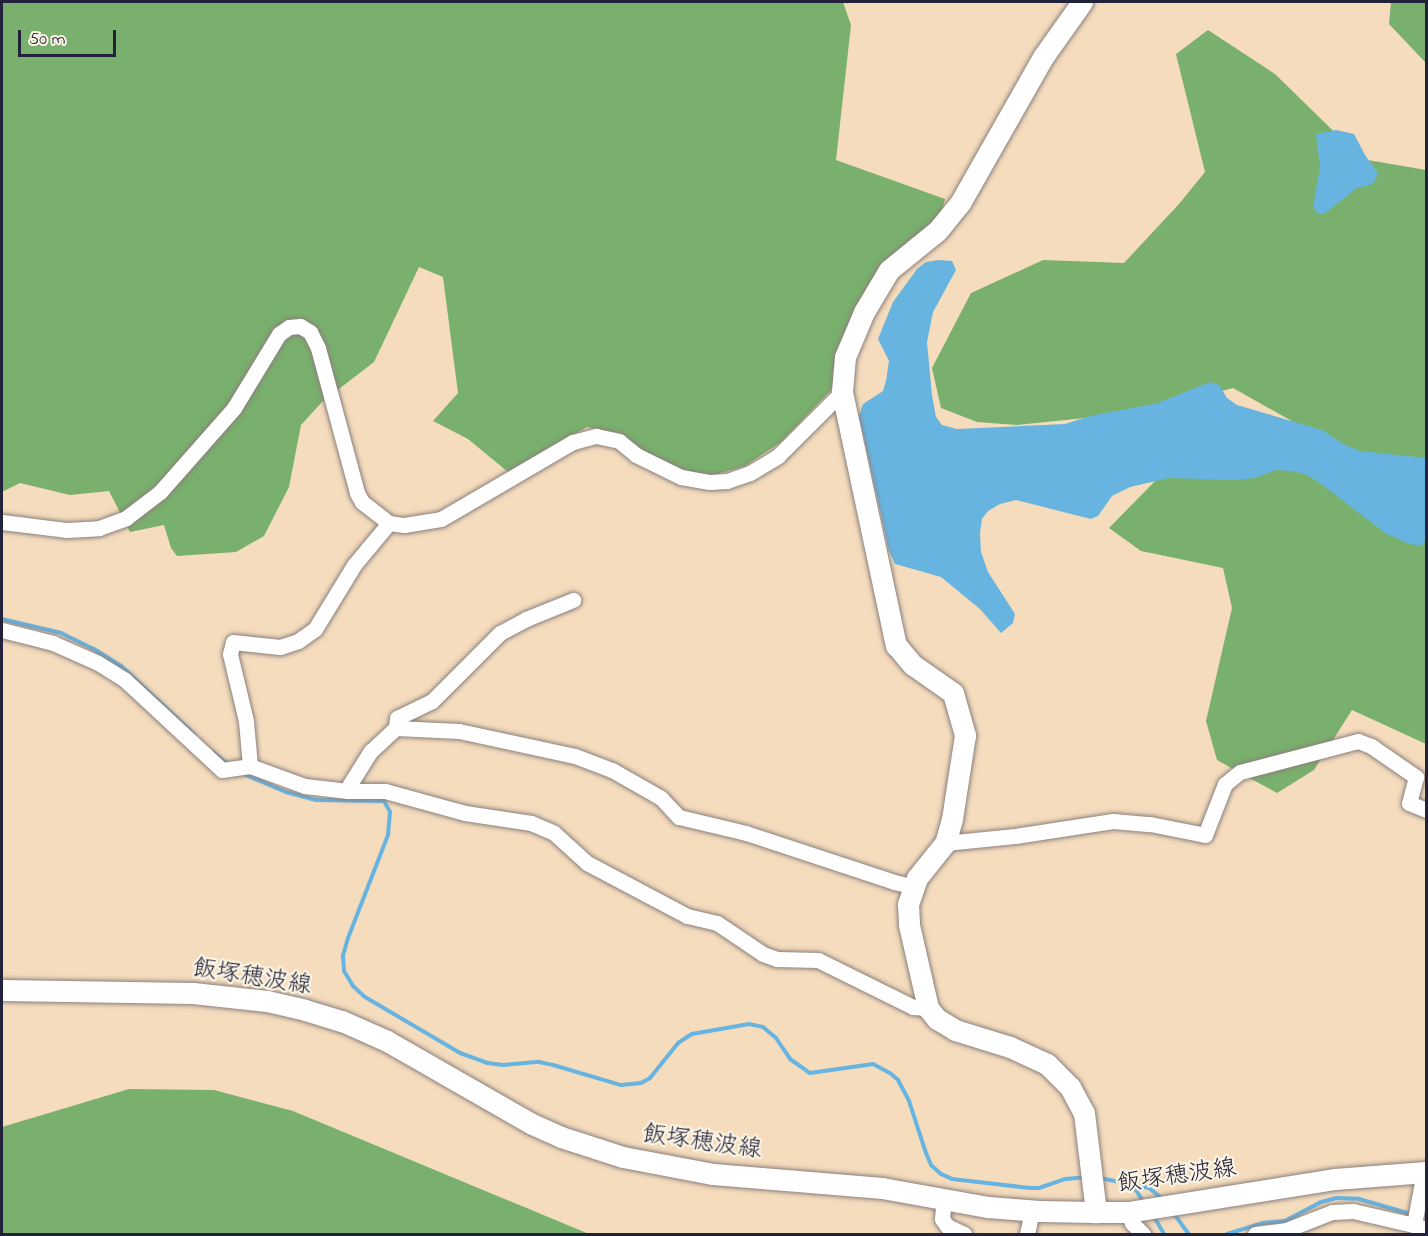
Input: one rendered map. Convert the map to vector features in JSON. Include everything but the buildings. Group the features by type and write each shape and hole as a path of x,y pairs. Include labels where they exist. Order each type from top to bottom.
{"main road":[{"path":"1082,2 1043,57 960,203 937,231 889,270 864,312 845,357 842,392 896,645 913,665 953,693 965,735 952,819 945,843 912,886 908,904 909,925 928,1008 937,1019 955,1030 1010,1047 1047,1064 1070,1087 1084,1113 1096,1212"},
{"name":"飯塚穂波線","path":"2,990 193,993 267,1001 342,1021 369,1032 532,1124 623,1157 713,1174 882,1188 1032,1211 1128,1212 1335,1179 1425,1172"}],"street":[{"path":"2,522 66,530 99,528 126,518 160,492 234,408 279,334 289,327 300,326 310,332 318,348 357,493 362,502 389,523 404,525 441,519 573,442 596,436 619,441 636,454 681,477 710,482 727,481 750,473 778,456 842,392"},
{"path":"247,766 246,721 230,654 233,642 280,647 298,641 315,629 354,565 389,523"},
{"path":"348,791 371,751 396,728 397,718 432,701 500,633 526,619 573,600"},
{"path":"2,630 53,643 125,680 222,770 247,766 305,786 348,791 385,791 465,813 531,823 554,833 587,863 687,916 717,923 763,954 777,959 818,960 913,1007 928,1008"},
{"path":"396,728 459,732 575,756 612,770 661,798 679,817 746,834 912,886"},
{"path":"945,843 1015,836 1113,821 1150,824 1205,835 1225,784 1240,772 1358,741 1371,746 1416,777 1409,803 1426,810"},
{"path":"1255,1234 1286,1230 1332,1212 1353,1210 1420,1227 1425,1172"},
{"path":"944,1199 942,1219 947,1226 963,1234"},
{"path":"1027,1234 1032,1211"},
{"path":"1128,1212 1132,1223 1143,1234"}],"green space":[{"path":"2,2 843,2 851,25 836,160 945,199 937,231 907,242 832,389 781,442 745,466 714,475 681,470 641,449 619,433 587,427 508,472 468,439 433,421 458,393 443,277 419,267 374,362 322,402 301,425 289,487 264,536 236,552 177,556 171,548 164,525 130,532 109,491 70,495 20,483 2,492"},
{"path":"1391,2 1426,2 1426,63 1389,24"},
{"path":"1208,30 1275,74 1362,159 1426,170 1426,744 1352,710 1314,770 1277,793 1217,760 1206,721 1232,608 1223,568 1141,551 1109,528 1163,473 1343,450 1233,388 1143,412 1017,425 977,422 941,408 932,368 971,293 1043,260 1124,263 1179,204 1205,172 1176,54"},
{"path":"129,1089 214,1090 293,1111 589,1234 2,1234 2,1127"}],"water":[{"path":"1336,130 1354,134 1378,173 1373,184 1357,188 1324,214 1318,214 1313,207 1320,167 1316,134"},
{"path":"952,261 956,270 933,312 927,342 932,395 936,417 942,425 957,429 1065,424 1090,416 1158,403 1210,382 1219,385 1227,398 1237,405 1322,430 1343,444 1360,451 1426,458 1424,544 1419,546 1407,543 1385,533 1320,483 1305,474 1292,471 1276,470 1255,478 1234,480 1169,478 1130,487 1112,496 1098,516 1091,519 1016,500 1000,504 988,511 982,519 980,533 981,552 988,572 1015,614 1013,623 1001,633 980,609 941,577 895,564 889,551 859,416 863,404 883,391 886,381 889,361 878,339 893,302 917,269 926,262"}],"waterway":[{"path":"2,619 61,633 94,649 121,666 194,734"},
{"path":"213,752 228,764"},
{"path":"239,772 286,792 316,800 384,801 390,812 388,835 348,938 343,956 344,971 353,986 365,997 460,1053 487,1063 503,1065 539,1062 621,1085 641,1083 650,1078 678,1043 692,1034 749,1024 763,1027 776,1038 790,1059 810,1073 873,1064 890,1073 898,1080 909,1101 931,1165 941,1174 952,1179 1039,1188 1065,1179 1086,1177"},
{"path":"1100,1178 1149,1188 1164,1200"},
{"path":"1131,1183 1144,1202"},
{"path":"1227,1234 1262,1223 1285,1221 1321,1202 1336,1198 1359,1199 1411,1214"},
{"path":"1172,1211 1189,1234"},
{"path":"1153,1215 1164,1234"}]}
